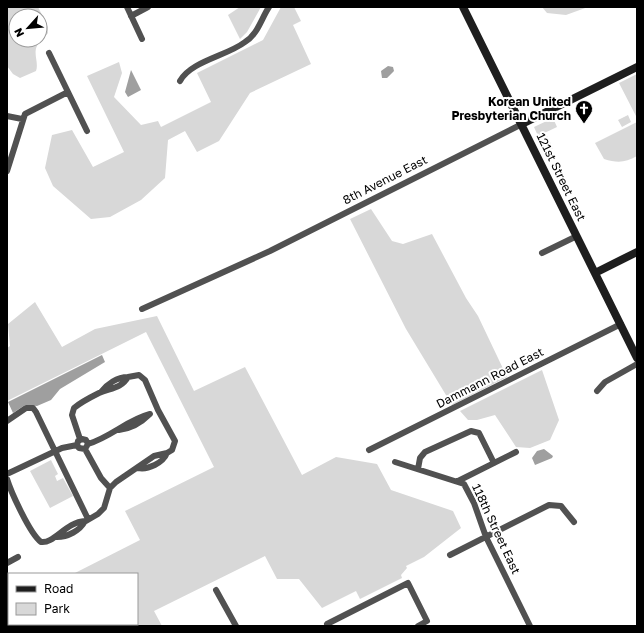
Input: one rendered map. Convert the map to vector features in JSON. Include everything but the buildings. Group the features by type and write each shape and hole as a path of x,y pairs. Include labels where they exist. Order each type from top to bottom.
{"street":[{"path":"127,7 142,39"},
{"path":"131,16 148,7"},
{"path":"180,81 189,70 238,47 251,38 269,7"},
{"name":"121st Street East","path":"463,7 637,358"},
{"path":"49,52 87,131"},
{"name":"8th Avenue East","path":"142,309 269,252 637,67"},
{"path":"7,171 22,119 28,112 68,92"},
{"path":"7,116 22,119"},
{"path":"542,253 577,236"},
{"path":"595,273 637,252"},
{"name":"Dammann Road East","path":"369,450 621,324"},
{"path":"597,391 605,382 637,364"},
{"path":"110,488 101,478 86,447 84,439 78,442 66,446 8,475 18,506 39,540 46,542 57,537 71,534 104,508 110,488 120,478 138,468 143,469 153,465 165,457 174,447 175,441 158,410 145,380 137,375 116,380 105,387 101,392 74,408 72,415 78,442 81,450 86,447 99,441 119,430 137,425 150,414 158,410"},
{"path":"7,421 26,408 33,408 87,520"},
{"path":"418,469 420,458 425,452 472,431 479,433 494,463"},
{"path":"458,481 516,452"},
{"name":"118th Street East","path":"395,462 458,481 466,486 486,537 530,626"},
{"path":"450,555 553,504 561,506 574,522"},
{"path":"7,563 18,557"},
{"path":"328,625 408,582 427,621 418,626"},
{"path":"216,590 236,626"}],"green space":[{"path":"38,7 8,8 8,48 36,48 36,71 20,78 13,74 7,66 7,8"},
{"path":"240,7 261,7 247,32 240,39 228,15"},
{"path":"281,7 294,7 301,21 293,25 311,64 250,93 219,141 197,152 185,131 168,140 165,178 141,200 110,217 91,219 53,186 45,168 52,135 72,130 93,167 124,152 87,76 119,62 122,73 114,97 141,125 158,121 161,127 211,102 197,73 263,40"},
{"path":"542,7 588,7 566,15 547,13"},
{"path":"637,74 637,118 619,83"},
{"path":"628,115 631,122 622,127 618,120"},
{"path":"553,118 557,127 538,136 534,127"},
{"path":"637,122 637,156 621,162 604,159 595,143"},
{"path":"547,136 553,148 545,152 540,139"},
{"path":"371,209 392,241 403,244 432,234 466,298 478,316 507,377 452,405 406,329 350,219"},
{"path":"35,302 62,347 95,329 157,316 194,391 245,367 302,475 336,457 377,464 391,490 453,511 461,528 424,557 322,608 299,579 277,579 265,556 154,611 162,626 109,626 108,625 138,625 138,573 75,573 140,540 125,511 214,467 146,332 7,401 7,348 10,346 8,324"},
{"path":"542,370 559,420 550,440 530,448 516,447 495,415 477,420 468,420 460,411"},
{"path":"51,460 58,474 55,476 57,481 63,478 73,496 50,508 30,471"},
{"path":"406,566 407,568 401,575 402,578 360,599 356,591"},
{"path":"7,607 8,625 23,626 7,626"}],"shaded area":[{"path":"388,66 393,67 394,71 387,78 382,78 381,71"},
{"path":"131,70 141,90 128,97 125,92"},
{"path":"102,355 105,362 60,389 51,400 37,406 25,405 13,413 8,402"},
{"path":"544,449 553,456 552,458 535,465 532,458 537,451"}],"place":[{"name":"Korean United Presbyterian Church","path":"584,124"}]}
